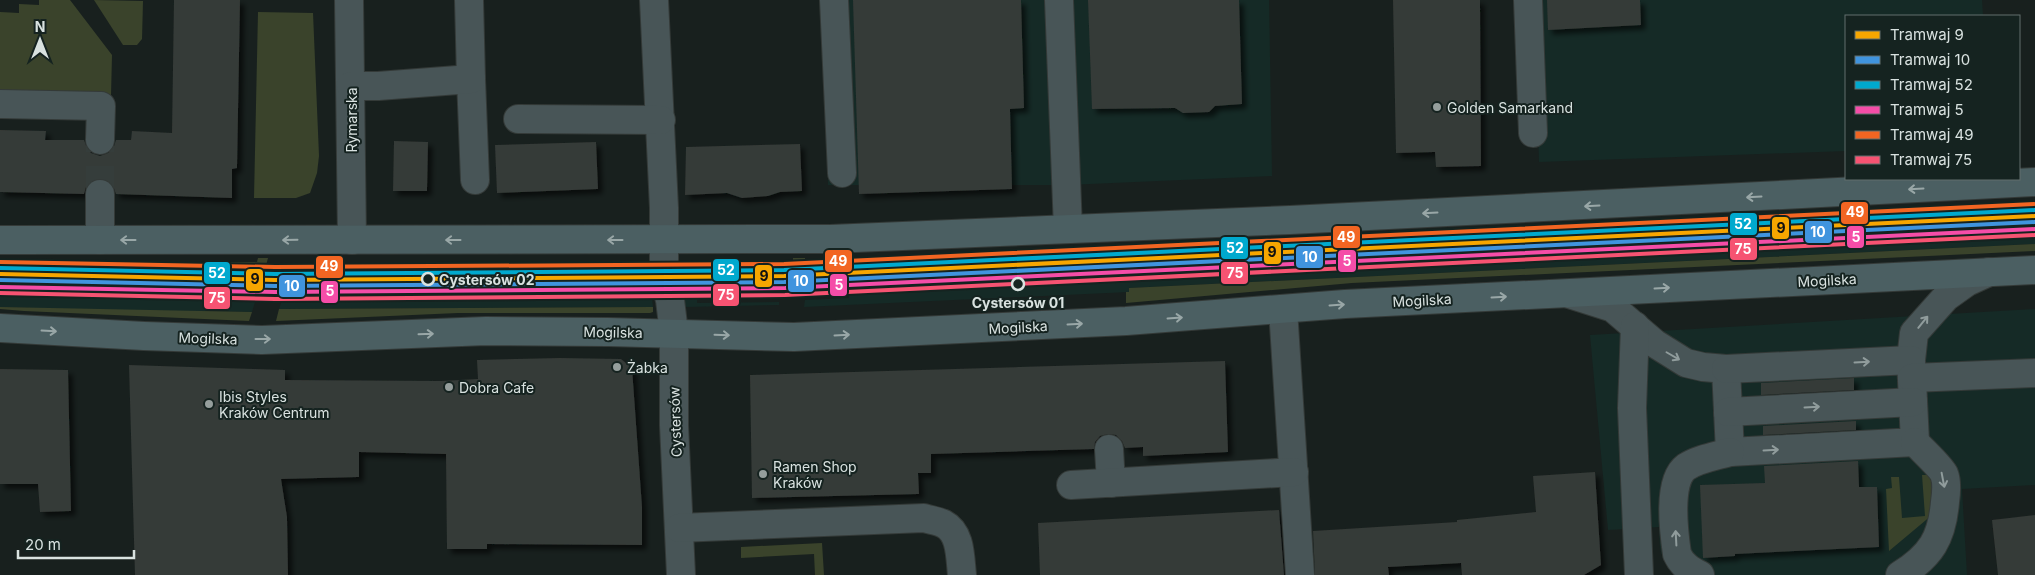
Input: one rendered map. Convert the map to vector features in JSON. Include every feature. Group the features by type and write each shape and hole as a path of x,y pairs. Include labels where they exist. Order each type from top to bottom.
{"main road":[{"path":"0,240 830,239 1544,208 2035,182"},
{"name":"Mogilska","path":"0,328 262,340 486,331 674,333 794,337 1126,322 1283,309 1562,293 2035,270"}],"street":[{"name":"Rymarska","path":"349,0 352,240"},
{"path":"469,0 475,180"},
{"name":"Cystersów","path":"654,0 661,120 664,278 670,300 674,333 674,425 681,575"},
{"path":"834,0 842,173"},
{"path":"1059,0 1068,229"},
{"path":"1528,0 1533,132"},
{"path":"351,86 378,86 471,79"},
{"path":"0,104 101,106 100,140"},
{"path":"518,119 661,120"},
{"path":"100,194 100,240"},
{"path":"1900,575 1918,562 1933,546 1943,520 1945,496 1944,474 1915,442 1912,380 1914,333 1939,303 1967,282 1989,272"},
{"path":"1562,293 1581,297 1612,308 1654,343 1686,363 1726,369 1912,380"},
{"path":"1283,309 1300,575"},
{"path":"1634,326 1632,408 1639,575"},
{"path":"1726,369 1730,452"},
{"path":"1728,412 1912,380 2035,373"},
{"path":"1700,575 1680,561 1677,554 1674,494 1680,473 1686,467 1730,452 1915,442"},
{"path":"1109,448 1111,483"},
{"path":"1071,485 1294,472"},
{"path":"679,528 924,518 943,523 955,534 960,552 962,575"}],"shaded area":[{"path":"39,0 70,0 112,55 111,96 0,94 0,12 19,13 19,4 39,5"},
{"path":"94,0 143,1 142,39 137,45 123,45"},
{"path":"826,0 1269,0 1272,176 1067,185 828,185"},
{"path":"1534,0 1982,0 1983,15 1845,15 1845,151 1539,162"},
{"path":"258,12 313,13 319,156 317,173 310,193 296,198 254,198"},
{"path":"2035,204 2035,209 2027,210 910,265 793,269 793,258 805,258 805,263 812,263 813,261 909,259 1329,241"},
{"path":"2035,209 2035,244 1129,288 1129,292 804,307 805,300 849,298 849,294 803,296 793,269 910,265"},
{"path":"2035,244 2035,251 1352,283 1126,303 1126,292 1129,292 1129,288"},
{"path":"258,258 268,258 264,273 0,268 0,262 257,262"},
{"path":"0,268 130,272 264,273 252,312 93,310 0,307"},
{"path":"623,271 646,289 652,299 653,307 279,309 288,281 299,281 299,277 289,277 290,272"},
{"path":"675,271 769,271 769,274 686,276 685,281 771,280 772,283 686,284 686,288 696,288 696,294 777,293 778,296 697,298 697,303 779,302 779,305 685,307"},
{"path":"0,307 252,312 249,321 24,311 0,309"},
{"path":"653,307 653,312 650,313 458,313 276,321 279,309"},
{"path":"2035,309 2035,485 1962,489 1967,575 1675,575 1663,559 1660,548 1659,527 1608,530 1590,335"},
{"path":"1922,475 1929,475 1933,479 1932,515 1889,551 1886,489 1892,488 1891,477 1899,477 1902,518 1925,516"},
{"path":"822,543 824,575 815,575 814,554 741,558 741,547"}],"building":[{"path":"174,0 240,0 237,168 232,169 232,198 116,194 113,186 107,180 100,178 92,181 86,187 84,194 0,192 0,130 46,131 45,140 84,140 91,153 100,156 113,149 116,140 131,140 132,131 172,133"},
{"path":"853,0 1021,0 1024,108 1010,109 1012,189 859,194"},
{"path":"1088,0 1239,0 1242,104 1215,106 1209,112 1183,113 1175,108 1092,109"},
{"path":"1393,0 1480,0 1481,166 1436,167 1435,152 1396,153"},
{"path":"1547,0 1640,0 1641,25 1548,30"},
{"path":"394,141 428,142 427,191 393,191"},
{"path":"596,142 598,189 497,193 495,145"},
{"path":"800,144 802,191 780,192 768,196 742,198 727,193 685,195 686,147"},
{"path":"621,359 632,368 642,507 642,545 487,544 487,549 447,549 446,454 359,452 359,477 281,479 287,517 288,575 135,575 129,365 285,370 285,380 441,381 478,379 477,360"},
{"path":"1225,361 1228,452 1143,456 1143,447 1125,448 1122,441 1116,435 1108,434 1100,436 1095,442 1094,449 931,454 931,473 918,473 919,494 752,498 750,375"},
{"path":"0,369 68,370 71,511 40,512 38,484 0,484"},
{"path":"1854,378 1854,390 1761,395 1761,383"},
{"path":"1856,421 1856,430 1763,435 1763,426"},
{"path":"1858,461 1859,487 1877,487 1879,547 1735,554 1735,556 1703,558 1700,485 1765,483 1764,466"},
{"path":"1595,472 1601,565 1584,575 1462,575 1461,563 1388,567 1389,575 1315,575 1313,531 1457,522 1457,520 1536,512 1533,476"},
{"path":"1279,510 1284,575 1040,575 1038,523"},
{"path":"2035,515 2035,575 1998,575 1992,520"}],"tunnel":[{"path":"100,140 100,194"}],"tram line":[{"name":"49","path":"0,262 275,267 784,264 2034,204"},
{"name":"52","path":"0,268 275,274 784,270 2035,210"},
{"name":"9","path":"0,274 275,280 784,276 2035,216"},
{"name":"10","path":"0,280 275,286 784,282 2035,222"},
{"name":"5","path":"0,287 275,292 785,288 2035,229"},
{"name":"75","path":"0,293 275,299 785,295 2035,235"}],"place":[{"name":"Golden Samarkand","path":"1437,107"},
{"name":"Cystersów 02","path":"428,279"},
{"name":"Cystersów 01","path":"1018,284"},
{"name":"Żabka","path":"617,367"},
{"name":"Dobra Cafe","path":"449,387"},
{"name":"Ibis Styles Kraków Centrum","path":"209,404"},
{"name":"Ramen Shop Kraków","path":"763,474"}]}
